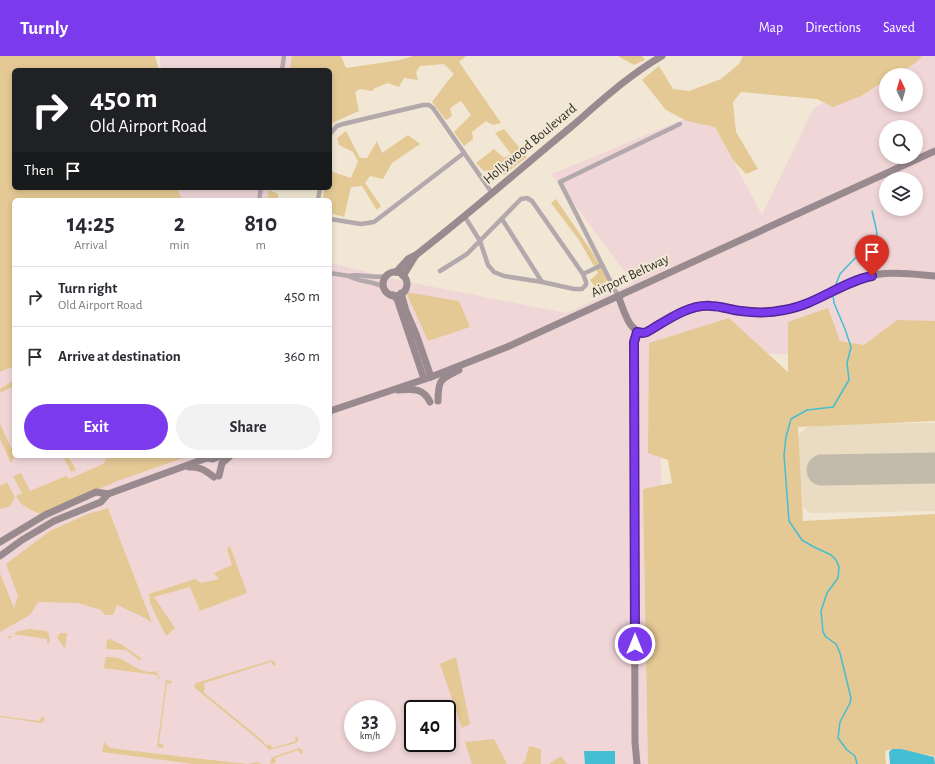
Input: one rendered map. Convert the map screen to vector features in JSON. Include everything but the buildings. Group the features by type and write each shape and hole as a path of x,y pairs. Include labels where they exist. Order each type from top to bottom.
{"street":[{"path":"282,68 284,56"},
{"name":"Hollywood Boulevard","path":"396,272 408,259 416,255 465,217 641,69 662,56"},
{"path":"332,132 337,126 343,124 423,105 429,105 433,108 492,193"},
{"path":"680,124 560,182 618,296 630,325 637,332 647,332 676,315 700,306 756,312 785,310 812,302 863,278 881,274 935,276"},
{"name":"Airport Beltway","path":"332,410 428,378 507,346 935,150"},
{"path":"332,219 361,224 374,222 464,153"},
{"path":"440,271 467,254 480,241 502,219 521,199 527,198 532,200 583,274 586,286 582,289 574,289 504,276 494,272 488,265 480,241 465,217"},
{"path":"502,219 542,282"},
{"name":"Hollywood Boulevard","path":"403,276 416,255"},
{"path":"583,274 602,265"},
{"path":"332,273 378,278 396,272 403,276 406,284 405,289 401,293 393,295"},
{"path":"349,276 354,280 375,282 397,299 409,333 428,378"},
{"path":"383,287 383,281 386,276"},
{"path":"401,293 406,311 422,350 428,378"},
{"path":"637,332 634,342 635,742 637,764"},
{"path":"409,333 414,338 418,349 422,350"},
{"path":"438,401 438,387 440,382 456,371 496,354 507,346"},
{"path":"386,391 410,389 422,391 430,402"},
{"path":"184,467 192,458"},
{"path":"0,542 50,512 96,492 108,494 208,458"},
{"path":"184,467 202,468 216,476 226,458"},
{"path":"0,556 22,540 54,521 102,502 108,494"}],"shaded area":[{"path":"0,56 155,56 158,68 12,68 12,190 178,190 181,198 12,198 12,367 0,372"},
{"path":"160,56 295,56 293,68 161,68"},
{"path":"292,56 341,56 346,68 400,60 413,56 466,56 459,62 501,123 493,125 486,121 472,132 473,139 464,146 454,132 471,115 461,101 450,108 452,116 446,120 432,102 454,74 444,64 420,66 416,72 418,80 404,78 399,87 388,83 375,88 372,91 360,89 355,92 359,111 332,123 332,68 290,68"},
{"path":"618,56 642,56 645,60 634,65"},
{"path":"743,56 922,56 908,68 879,68 879,84 861,96 833,107 817,99 741,92 733,102 736,132 758,169 746,174 733,160 715,127 687,121 666,110 642,80 659,66 673,89 689,91 721,79 739,64"},
{"path":"898,56 935,56 935,362 659,348 666,764 0,764 0,359 12,350 12,458 332,458 332,263 408,282 566,313 633,283 552,174 706,110 762,215 813,109"},
{"path":"504,129 527,157 504,175 495,170 484,171 476,163 494,149 504,158 511,154 495,133"},
{"path":"346,131 360,158 367,158 377,141 382,153 408,135 420,144 392,163 383,179 370,176 365,183 381,206 377,210 362,186 351,187 344,217 332,214 332,198 323,198 324,190 332,190 332,172 351,178 358,161 353,152 339,145 337,138"},
{"path":"168,190 271,190 269,198 172,198"},
{"path":"269,190 278,194 278,198 267,198"},
{"path":"556,199 592,252 608,280 596,288 590,280 598,273 579,240 551,203"},
{"path":"406,292 459,301 470,327 428,341"},
{"path":"828,308 840,341 864,345 897,320 935,321 935,421 798,427 803,521 935,514 935,756 892,749 885,751 886,764 648,764 643,489 672,483 668,460 648,453 649,343 729,318 788,372 788,322"},
{"path":"12,381 12,387 0,393 0,389"},
{"path":"0,423 12,448 12,458 14,458 11,463 0,439"},
{"path":"935,423 935,511 811,513 803,507 797,437 810,424"},
{"path":"64,458 69,459 76,470 71,472"},
{"path":"107,458 183,458 120,480 40,514 20,503 16,496 22,493 13,476 21,473 30,491 66,476 69,479 103,464"},
{"path":"7,482 15,497 10,506 0,509 0,486"},
{"path":"108,508 152,623 145,618 117,605 113,615 105,615 101,610 78,603 38,602 30,615 0,632 0,573 14,608 18,596 6,564 50,531 88,514"},
{"path":"230,546 247,593 200,611 190,587 154,597 175,628 166,636 150,603 149,594 195,579 201,583 219,579 214,573 232,565 227,549"},
{"path":"30,629 46,631 49,634 50,643 47,643 47,639 13,634"},
{"path":"60,633 67,633 65,649 57,637"},
{"path":"110,639 122,645 141,658 141,660 126,650 106,649 107,640"},
{"path":"106,657 118,658 146,672 156,671 160,678 159,679 157,675 104,668"},
{"path":"456,657 470,724 462,728 456,711 456,700 452,700 440,664"},
{"path":"272,660 276,665 274,666 271,662 204,683 205,690 203,692 262,740 267,746 270,744 272,748 296,741 295,737 298,737 298,741 296,743 269,750 194,686 196,683"},
{"path":"166,680 172,681 171,684 167,683 159,743 163,744 164,746 162,748 157,747"},
{"path":"0,716 40,721 41,717 45,718 41,723"},
{"path":"494,739 507,764 472,764 465,742"},
{"path":"104,742 110,748 248,764 193,764 102,752"},
{"path":"529,746 541,749 541,764 522,764 525,761"},
{"path":"299,748 303,752 302,754 298,750 275,758 276,763 270,764 273,757"},
{"path":"561,756 567,764 550,764 550,763"},
{"path":"257,762 262,764 248,764"}],"water":[{"path":"892,749 901,749 934,757 935,764 890,764 889,752"},
{"path":"584,751 615,751 615,764 585,764"}],"waterway":[{"path":"834,289 840,274 858,255 870,248 875,241 877,234 872,211"},
{"path":"833,295 834,303 851,347 847,363 849,380 833,407 807,410 791,419 786,437 784,455 789,521 802,540 831,555 836,560 839,567 838,578 827,593 821,611 823,632 826,637 836,644 840,653 851,698 840,722 838,738 847,750 855,756 857,764"}],"runway":[{"path":"822,470 935,468"}],"route":[{"path":"635,644 634,342 637,332 647,332 676,315 700,306 756,312 770,312 802,306 863,278 872,276"}]}
